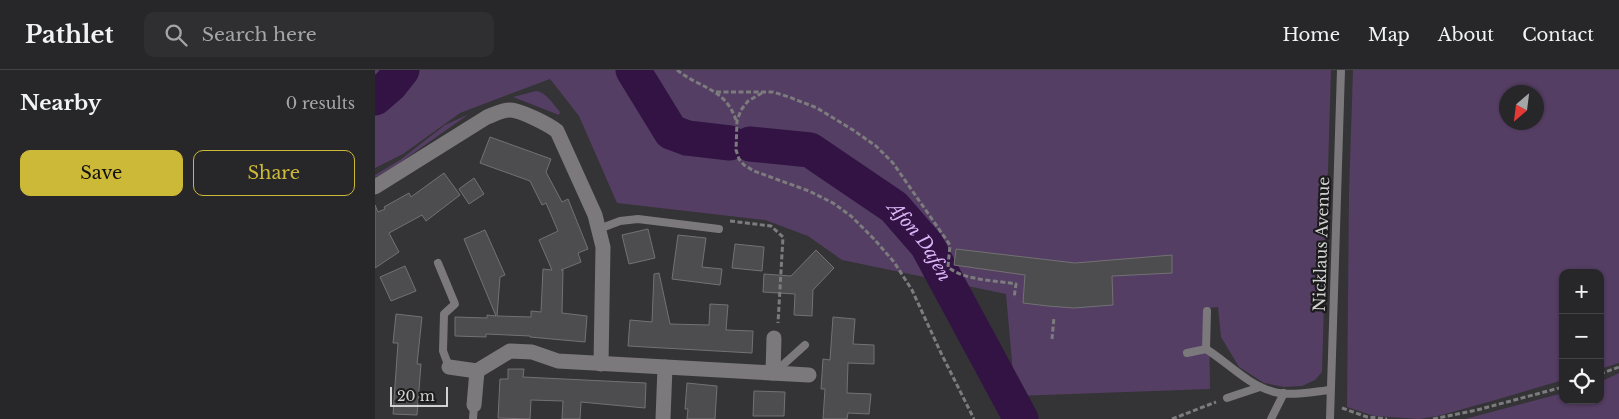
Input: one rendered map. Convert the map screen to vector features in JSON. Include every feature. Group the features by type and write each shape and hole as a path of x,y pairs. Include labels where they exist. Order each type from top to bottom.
{"street":[{"path":"375,187 487,117 499,112 512,110 548,124 557,130 595,215 603,247 601,364"},
{"path":"773,373 774,338"},
{"path":"449,367 477,371 510,352 533,352 558,361 809,375"},
{"path":"663,419 665,367"},
{"path":"473,412 477,371"}],"lane":[{"name":"Nicklaus Avenue","path":"1330,419 1341,70"},
{"path":"599,228 620,221 638,219 719,229"},
{"path":"438,263 455,304 444,314 443,351 449,367"},
{"path":"1206,349 1207,311"},
{"path":"773,373 805,345"},
{"path":"1187,353 1206,349 1260,387 1272,392 1330,390"},
{"path":"1227,398 1260,387"},
{"path":"1271,419 1284,393"}],"path":[{"path":"677,70 687,78 716,92 726,100 733,109 737,121"},
{"path":"716,92 773,92 817,108 853,130 876,146 893,163 950,245 948,267 954,272 972,277 1015,284 1014,298"},
{"path":"762,93 748,101 741,110 737,121 735,150 744,166 833,203 851,216 874,238 894,262 912,290 974,419"},
{"path":"1052,339 1054,317"},
{"path":"1604,373 1619,367"},
{"path":"1433,419 1477,410 1559,388"},
{"path":"1172,419 1227,398"},
{"path":"1331,404 1367,417 1387,419"}],"shaded area":[{"path":"375,70 1331,70 1322,372 1315,380 1302,386 1284,387 1264,383 1239,367 1221,337 1218,307 1209,308 1210,389 1015,396 1006,294 842,260 808,236 765,220 617,203 579,116 550,79 460,113 403,154 375,168"},
{"path":"1353,70 1619,70 1619,363 1604,368 1604,269 1559,269 1559,381 1438,416 1419,419 1374,416 1347,407 1349,193"},
{"path":"536,91 549,99 560,112 559,115 513,97"},
{"path":"469,114 375,178 375,175 400,160 445,125"},
{"path":"1619,373 1619,419 1465,419 1559,394 1559,404 1604,404 1604,380"}],"building":[{"path":"490,137 551,159 546,172 562,202 568,199 588,249 578,253 581,262 561,270 563,270 562,313 587,316 585,342 530,336 486,334 486,337 455,336 455,317 487,318 487,315 496,316 464,239 485,230 505,275 500,277 497,316 531,317 531,311 541,312 543,269 552,270 539,240 558,231 546,203 542,205 530,181 480,163"},
{"path":"444,173 460,195 426,221 422,215 389,233 399,252 375,268 375,205 378,212 409,193 411,197"},
{"path":"474,178 484,194 469,204 459,189"},
{"path":"648,229 655,258 629,264 622,235"},
{"path":"678,235 706,238 702,267 722,269 720,285 672,279"},
{"path":"735,244 764,247 762,271 732,268"},
{"path":"956,249 1075,263 1172,255 1172,273 1112,276 1113,305 1074,308 1048,306 1023,303 1025,275 954,265"},
{"path":"816,250 834,268 813,290 812,316 794,315 795,294 763,292 764,274 791,276"},
{"path":"405,266 416,291 391,301 380,277"},
{"path":"659,273 670,324 709,325 710,304 728,305 726,330 753,331 752,353 628,346 630,320 652,322 654,274"},
{"path":"396,314 422,317 417,364 421,364 417,415 393,414 398,343 393,343"},
{"path":"833,317 855,319 853,344 874,345 874,364 848,363 847,393 871,394 869,414 848,413 847,419 823,419 825,389 821,389 823,359 830,360"},
{"path":"508,369 524,369 523,377 646,383 645,408 581,402 580,419 562,419 563,401 531,400 530,419 498,418 500,379 508,379"},
{"path":"687,383 717,386 715,419 687,419 688,409 685,409"},
{"path":"754,391 785,392 784,416 753,416"}],"waterway":[{"name":"Afon Dafen","path":"375,98 390,85 402,70"},
{"name":"Afon Dafen","path":"633,70 671,132 687,138 730,143"},
{"name":"Afon Dafen","path":"750,144 810,150 894,207 927,245 1021,419"}]}
